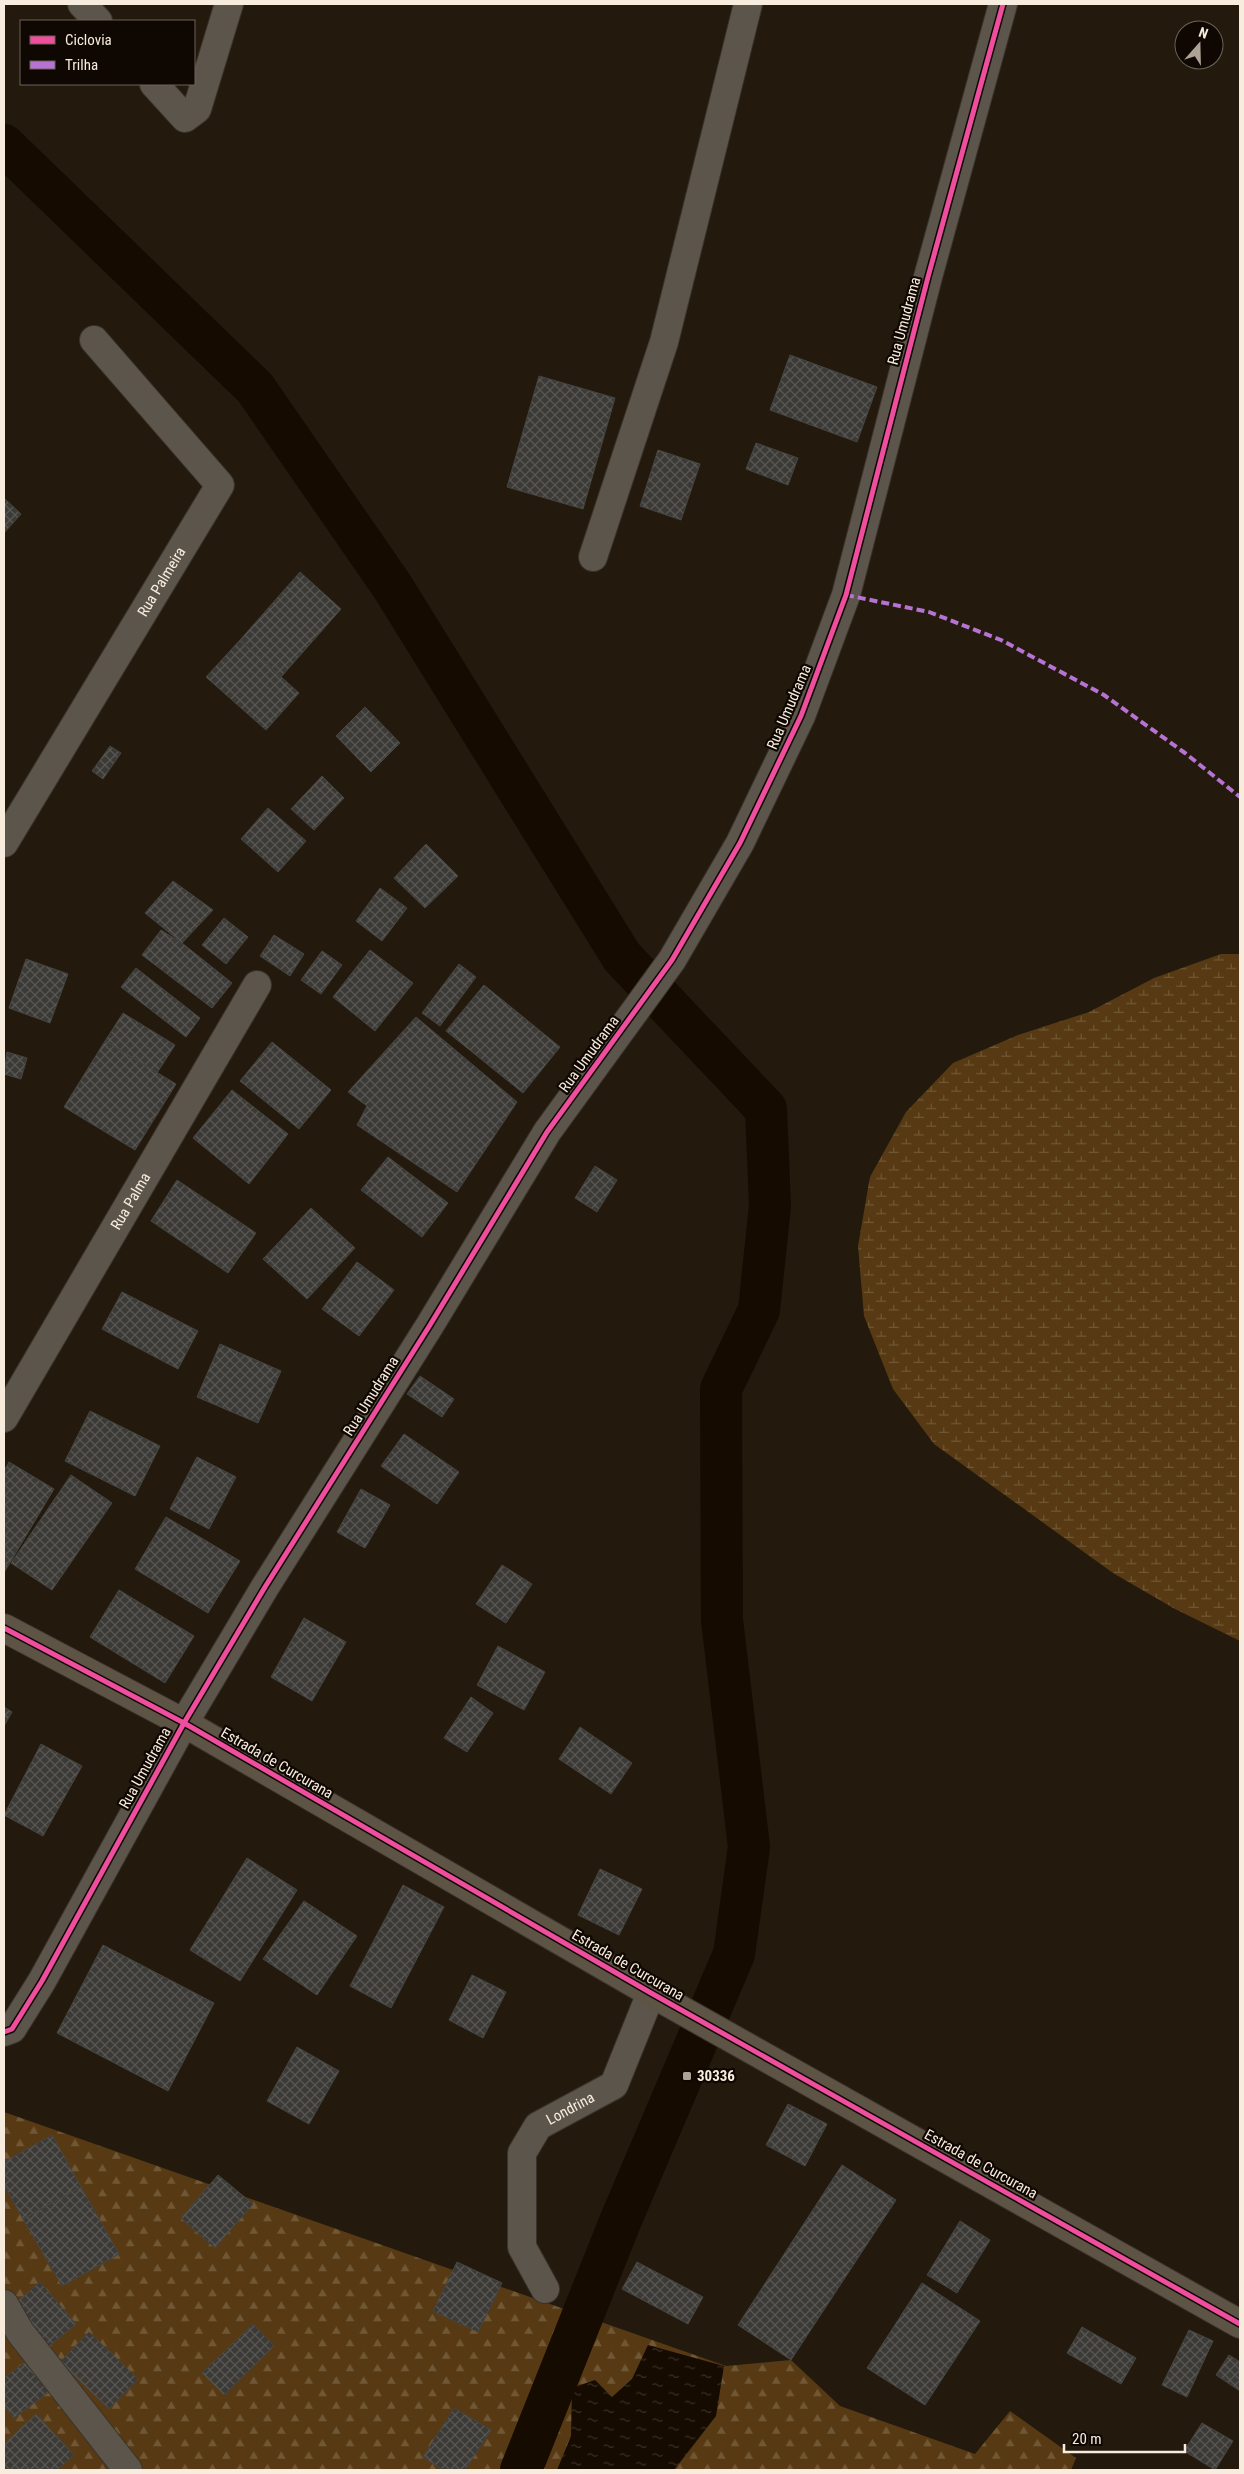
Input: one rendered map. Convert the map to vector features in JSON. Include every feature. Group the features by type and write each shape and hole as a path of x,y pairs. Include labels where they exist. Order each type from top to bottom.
{"main road":[{"name":"Estrada de Curcurana","path":"4,1628 184,1724 662,1999 1240,2324"}],"street":[{"path":"82,4 97,20"},
{"path":"155,85 185,118 196,109 229,4"},
{"path":"593,557 664,342 748,4"},
{"name":"Rua Umudrama","path":"4,2032 12,2029 42,1981 184,1724 265,1587 425,1334 547,1132 672,960 740,843 801,716 846,595 928,277 1003,4"},
{"name":"Rua Palmeira","path":"4,842 220,485 94,340"},
{"name":"Rua Palma","path":"4,1418 257,985"},
{"name":"Londrina","path":"545,2289 522,2247 522,2153 538,2126 614,2085 662,1999"},
{"path":"4,2304 20,2332 128,2470"}],"green space":[{"path":"1221,954 1240,954 1240,1641 1175,1609 1113,1573 934,1444 893,1389 864,1316 858,1246 870,1177 906,1112 953,1063 1018,1035 1089,1012 1154,978"},
{"path":"4,2112 726,2366 791,2360 840,2406 975,2454 1010,2411 1076,2458 1071,2470 4,2470"}],"water":[{"path":"648,2345 724,2366 716,2416 674,2470 557,2470 571,2436 572,2388 595,2380 612,2397 632,2379"}],"building":[{"path":"790,355 877,387 857,442 770,410"},
{"path":"539,376 615,398 583,509 507,487"},
{"path":"756,443 798,458 788,485 746,469"},
{"path":"658,450 700,464 681,520 640,506"},
{"path":"4,498 21,514 4,533"},
{"path":"300,572 341,609 281,677 240,640"},
{"path":"240,640 299,693 266,730 206,677"},
{"path":"365,707 400,743 371,772 336,736"},
{"path":"110,746 121,753 103,779 92,771"},
{"path":"322,776 344,798 314,830 291,809"},
{"path":"268,808 306,841 278,872 241,839"},
{"path":"426,844 458,876 425,908 394,878"},
{"path":"173,881 213,910 182,943 145,913"},
{"path":"380,888 407,908 382,941 356,921"},
{"path":"224,918 248,937 226,964 202,945"},
{"path":"161,930 182,943 232,983 212,1008 142,955"},
{"path":"274,935 304,954 290,976 260,956"},
{"path":"370,950 413,983 375,1031 333,997"},
{"path":"322,951 342,965 321,994 301,980"},
{"path":"26,959 68,974 50,1023 9,1008"},
{"path":"459,964 476,977 440,1026 422,1013"},
{"path":"136,968 200,1018 186,1037 121,987"},
{"path":"484,985 560,1047 523,1093 446,1031"},
{"path":"123,1013 175,1045 157,1073 105,1041"},
{"path":"416,1017 517,1102 457,1192 357,1125 367,1106 348,1092"},
{"path":"105,1041 176,1084 135,1150 64,1107"},
{"path":"272,1042 331,1090 299,1129 240,1081"},
{"path":"7,1052 27,1058 21,1079 4,1074"},
{"path":"232,1090 288,1134 249,1184 193,1138"},
{"path":"388,1157 448,1203 422,1237 361,1190"},
{"path":"595,1166 617,1180 597,1212 575,1198"},
{"path":"177,1180 256,1233 228,1273 151,1221"},
{"path":"311,1208 355,1248 307,1299 263,1259"},
{"path":"357,1262 394,1290 359,1336 322,1309"},
{"path":"122,1292 198,1331 178,1369 102,1329"},
{"path":"220,1344 281,1371 258,1423 197,1397"},
{"path":"420,1376 454,1399 442,1417 407,1394"},
{"path":"90,1411 160,1446 135,1496 65,1461"},
{"path":"404,1434 459,1472 437,1504 381,1466"},
{"path":"197,1457 236,1477 209,1529 170,1509"},
{"path":"9,1462 54,1489 5,1571 4,1471"},
{"path":"71,1475 112,1503 52,1590 11,1563"},
{"path":"361,1489 390,1505 365,1548 337,1532"},
{"path":"166,1517 240,1561 208,1613 135,1569"},
{"path":"502,1565 532,1584 506,1623 476,1604"},
{"path":"119,1590 194,1636 165,1683 90,1637"},
{"path":"304,1618 346,1642 312,1701 271,1677"},
{"path":"498,1646 545,1672 524,1710 477,1685"},
{"path":"471,1697 493,1713 467,1752 444,1738"},
{"path":"4,1707 12,1712 4,1726"},
{"path":"580,1727 632,1763 611,1794 559,1759"},
{"path":"41,1744 82,1766 43,1836 4,1815"},
{"path":"247,1858 297,1890 240,1981 190,1950"},
{"path":"600,1869 642,1889 619,1935 578,1915"},
{"path":"403,1885 444,1907 391,2008 350,1986"},
{"path":"304,1901 357,1936 317,1995 263,1959"},
{"path":"103,1945 214,2003 168,2091 57,2033"},
{"path":"472,1975 506,1992 483,2038 449,2020"},
{"path":"297,2047 339,2071 309,2124 267,2101"},
{"path":"788,2104 827,2124 805,2166 766,2145"},
{"path":"52,2135 81,2187 23,2219 4,2185 4,2162"},
{"path":"842,2165 896,2200 791,2360 738,2325"},
{"path":"218,2175 253,2204 215,2248 181,2218"},
{"path":"81,2187 119,2254 62,2286 23,2219"},
{"path":"960,2221 990,2240 957,2293 927,2275"},
{"path":"457,2262 502,2283 478,2332 433,2311"},
{"path":"637,2262 703,2297 688,2324 622,2289"},
{"path":"40,2282 76,2324 48,2347 12,2306"},
{"path":"922,2283 980,2321 925,2405 867,2368"},
{"path":"253,2324 274,2346 224,2395 202,2373"},
{"path":"1082,2327 1136,2358 1121,2384 1067,2353"},
{"path":"1189,2330 1213,2341 1187,2397 1162,2385"},
{"path":"89,2332 138,2379 109,2409 60,2362"},
{"path":"1229,2355 1240,2362 1240,2391 1216,2375"},
{"path":"30,2358 53,2389 14,2418 4,2406 4,2378"},
{"path":"454,2408 491,2430 465,2470 443,2470 423,2457"},
{"path":"36,2414 74,2455 57,2470 4,2470 4,2444"},
{"path":"1202,2423 1233,2441 1215,2470 1184,2451"}],"waterway":[{"path":"4,145 255,388 392,586 622,957 766,1109 770,1206 759,1310 721,1389 722,1620 749,1847 734,1954 620,2222 521,2470"}],"marked path":[{"path":"846,595 929,612 1001,640 1104,695 1185,753 1240,797"}],"cycle path":[{"path":"4,2032 12,2029 42,1981 184,1723 265,1587 430,1325 547,1132 672,960 740,843 801,716 846,595 928,277 1003,4"},
{"path":"4,1628 184,1723 651,1993 1240,2324"}],"place":[{"name":"30336","path":"687,2076"}]}
